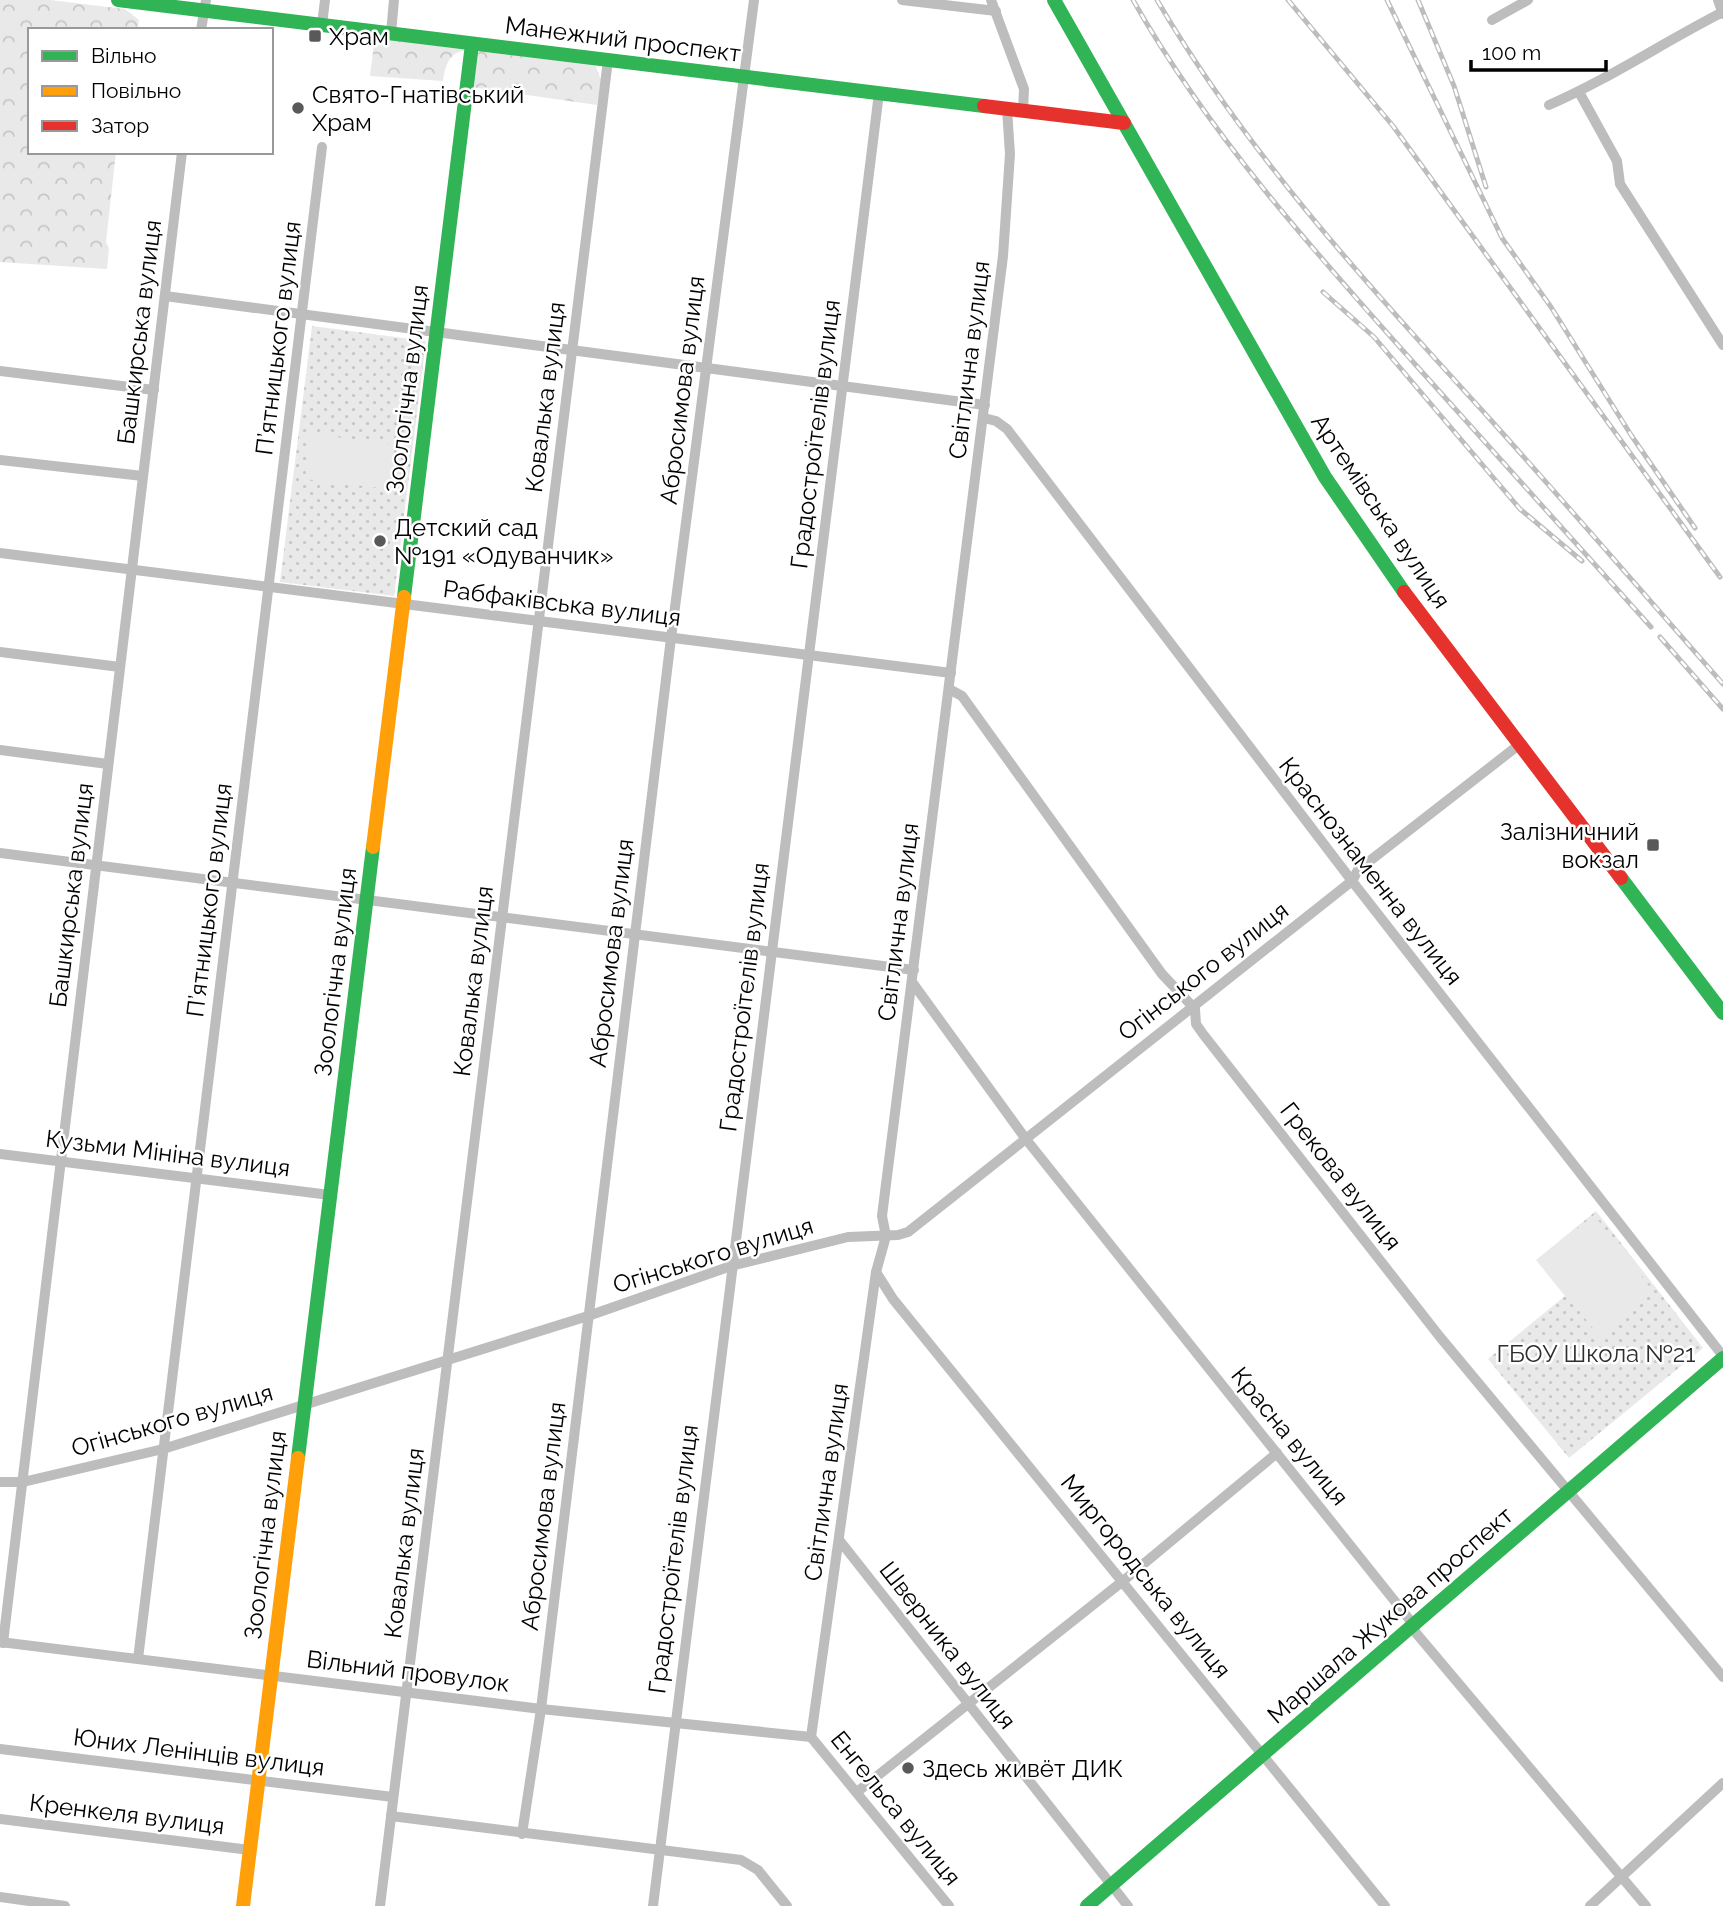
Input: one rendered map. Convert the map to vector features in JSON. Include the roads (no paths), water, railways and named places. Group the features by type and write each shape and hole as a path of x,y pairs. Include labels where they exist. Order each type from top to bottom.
{"street":[{"name":"Манежний проспект","path":"118,0 206,6 322,25 1124,123"},
{"path":"322,25 325,0"},
{"path":"391,33 394,0"},
{"name":"Абросимова вулиця","path":"522,1834 541,1709 634,934 754,0"},
{"path":"902,0 996,11"},
{"path":"991,0 1024,89 1023,110"},
{"name":"Артемівська вулиця","path":"1054,0 1325,477 1399,585 1723,1013"},
{"path":"1492,20 1528,0"},
{"path":"1549,105 1579,92 1657,46 1723,13 1718,0"},
{"path":"201,28 206,6"},
{"name":"Зоологічна вулиця","path":"243,1906 472,44"},
{"name":"Ковалька вулиця","path":"380,1906 608,60"},
{"path":"1579,92 1617,161 1620,184 1723,345"},
{"name":"Градостроїтелiв вулиця","path":"653,1906 673,1724 879,93"},
{"name":"Світлична вулиця","path":"811,1737 876,1272 886,1236 882,1216 1003,256 1010,154 1007,108"},
{"name":"П’ятницького вулиця","path":"138,1659 322,147"},
{"name":"Башкирська вулиця","path":"2,1643 182,154"},
{"path":"165,296 985,405"},
{"path":"0,371 154,390"},
{"name":"Краснознаменна вулиця","path":"984,418 1007,429 1352,881 1723,1357"},
{"path":"0,460 143,476"},
{"name":"Рабфаківська вулиця","path":"0,553 951,673"},
{"path":"0,652 120,667"},
{"name":"Грекова вулиця","path":"949,690 962,696 1162,974 1192,1006 1196,1024 1203,1034 1440,1337 1723,1677"},
{"name":"Огінського вулиця","path":"0,1482 23,1482 163,1448 588,1316 731,1266 848,1237 872,1234 886,1236 908,1232 1352,881 1358,870 1520,744"},
{"path":"0,750 108,764"},
{"path":"0,853 914,970"},
{"name":"Красна вулиця","path":"912,982 1025,1138 1413,1626 1646,1906"},
{"name":"Кузьми Мініна вулиця","path":"0,1154 330,1195"},
{"name":"Миргородська вулиця","path":"876,1272 893,1299 1385,1906"},
{"name":"Маршала Жукова проспект","path":"1087,1906 1723,1357"},
{"path":"857,1792 1123,1581 1277,1453"},
{"name":"Шверника вулиця","path":"840,1541 1128,1906"},
{"name":"Вільний провулок","path":"2,1643 541,1709 811,1737"},
{"name":"Енгельса вулиця","path":"811,1737 949,1906"},
{"name":"Юних Ленінців вулиця","path":"0,1749 393,1797"},
{"path":"1590,1906 1723,1783"},
{"path":"391,1816 741,1860 751,1864 787,1906"},
{"name":"Кренкеля вулиця","path":"0,1819 250,1850"},
{"path":"0,1897 65,1906"}],"railway":[{"path":"1133,0 1228,144 1300,233 1651,627"},
{"path":"1157,0 1230,112 1312,218 1723,684"},
{"path":"1288,0 1393,126 1720,577"},
{"path":"1387,0 1502,238 1551,307 1631,435 1695,528"},
{"path":"1418,0 1454,86 1486,187"},
{"path":"1323,292 1374,337 1520,509 1582,561"},
{"path":"1660,637 1723,709"}],"place":[{"name":"Храм","path":"315,36"},
{"name":"Свято-Гнатівський Храм","path":"298,108"},
{"name":"Детский сад №191 «Одуванчик»","path":"380,541"},
{"name":"Залізничний вокзал","path":"1653,845"},
{"name":"Здесь живёт ДИК","path":"908,1768"}],"park label":[{"name":"ГБОУ Школа №21","path":"1596,1353"}]}
